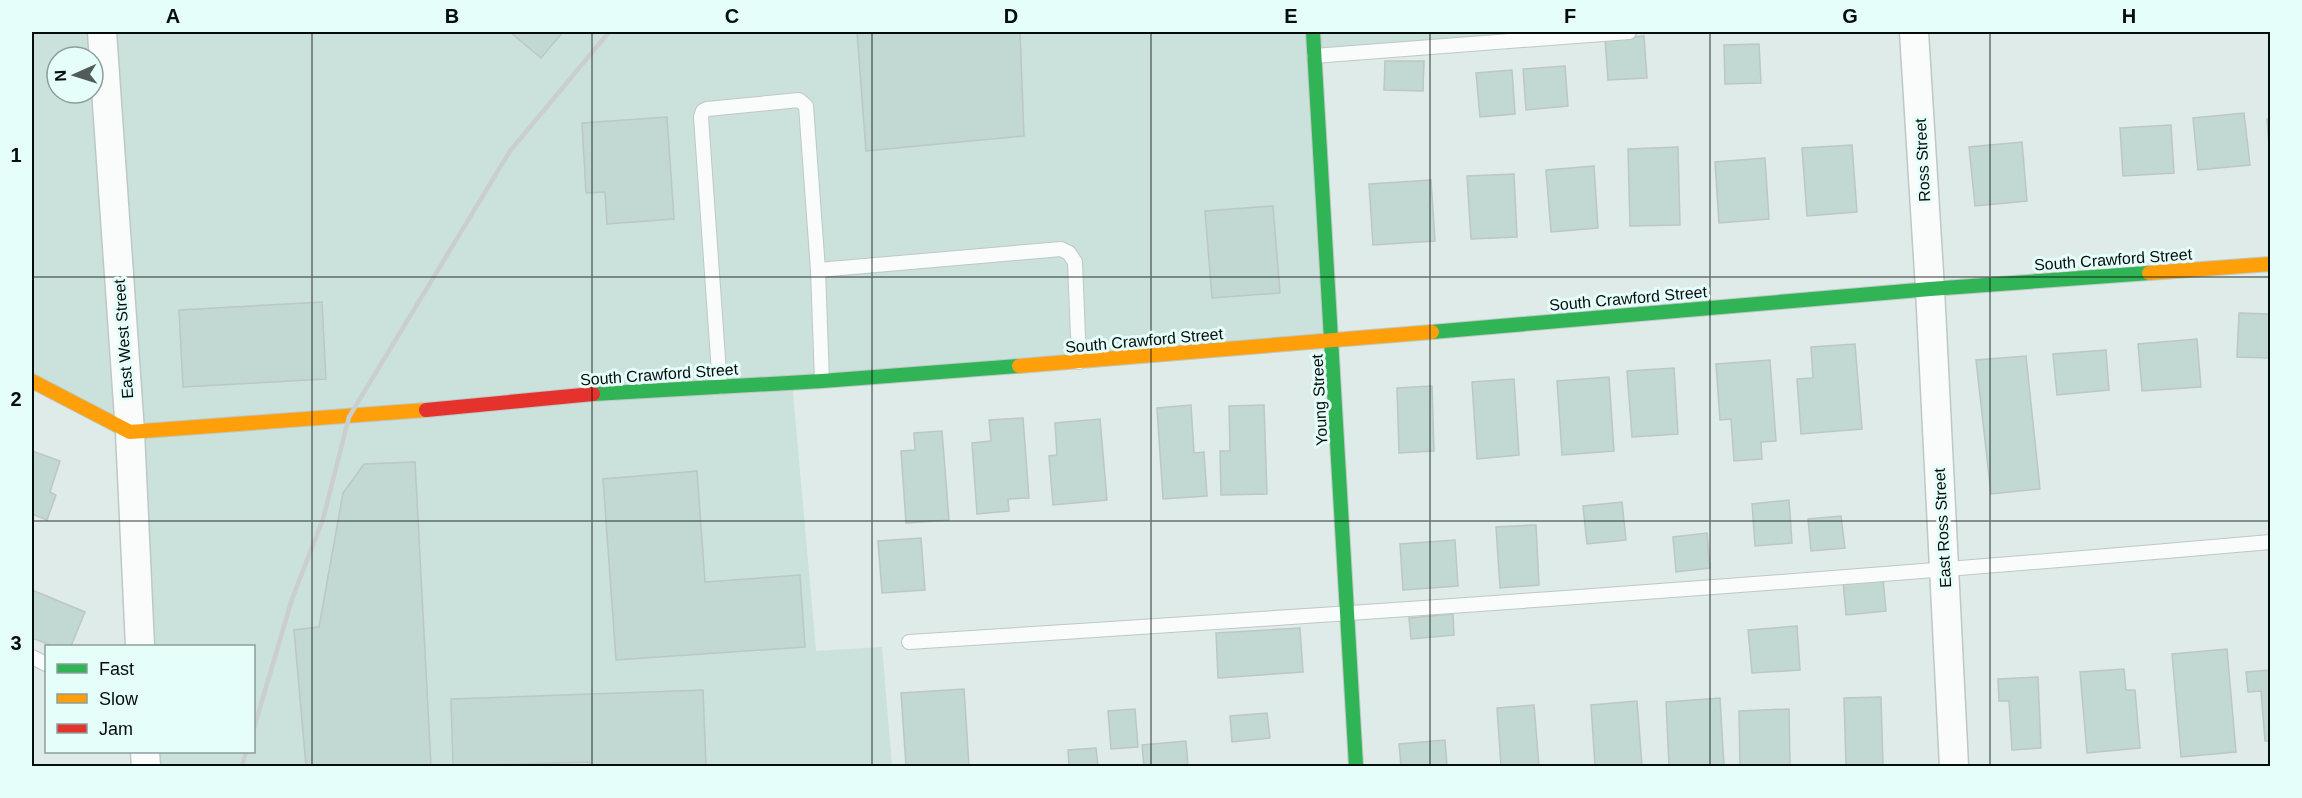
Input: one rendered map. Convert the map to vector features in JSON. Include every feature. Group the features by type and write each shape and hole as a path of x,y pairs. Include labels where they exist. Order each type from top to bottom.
{"street":[{"name":"East West Street","path":"102,32 130,432 140,645"},
{"name":"Young Street","path":"1313,32 1356,766"},
{"name":"Ross Street","path":"1914,32 1930,289"},
{"name":"South Crawford Street","path":"130,432 349,417 608,393 822,381 1079,362 1930,289 2271,264"},
{"name":"East Ross Street","path":"1930,289 1954,766"},
{"path":"32,381 130,432"}],"lane":[{"path":"1314,56 1629,32"},
{"path":"720,387 701,117 703,111 718,108 799,100 803,101 806,106 818,270 822,381"},
{"path":"818,270 1061,249 1069,253 1075,262 1079,362"},
{"path":"909,642 1348,614 1944,570 2271,542"}],"shaded area":[{"path":"32,32 1599,32 1315,56 1332,340 792,382 816,651 882,647 892,766 146,766 145,753 255,753 255,645 140,645 130,432 32,381"}],"building":[{"path":"510,32 563,32 541,58"},
{"path":"857,32 1020,32 1024,136 866,151"},
{"path":"1644,36 1647,78 1608,80 1605,39"},
{"path":"1759,44 1761,83 1725,84 1724,45"},
{"path":"1385,61 1424,61 1423,91 1384,90"},
{"path":"1565,66 1568,106 1526,110 1523,69"},
{"path":"1512,70 1515,114 1480,117 1476,73"},
{"path":"2244,113 2250,165 2198,170 2193,118"},
{"path":"667,117 674,219 607,224 605,192 586,193 582,123"},
{"path":"2267,119 2270,119 2270,160"},
{"path":"2171,125 2174,173 2123,176 2120,128"},
{"path":"2022,142 2027,201 1975,206 1969,147"},
{"path":"1852,145 1857,212 1807,216 1802,148"},
{"path":"1678,147 1680,225 1630,226 1628,149"},
{"path":"1765,158 1769,219 1719,223 1715,162"},
{"path":"1594,166 1598,228 1551,232 1546,170"},
{"path":"1514,174 1517,237 1471,239 1467,176"},
{"path":"1431,180 1435,241 1373,245 1369,184"},
{"path":"1273,206 1280,293 1212,298 1205,211"},
{"path":"322,302 326,379 183,387 179,310"},
{"path":"2239,313 2270,314 2269,358 2237,357"},
{"path":"2197,339 2201,387 2142,391 2138,344"},
{"path":"1855,344 1862,429 1801,434 1797,379 1813,378 1811,347"},
{"path":"2106,350 2109,390 2057,395 2053,354"},
{"path":"2026,356 2040,489 1991,494 1976,360"},
{"path":"1770,360 1776,441 1761,442 1762,459 1734,461 1731,419 1720,420 1716,364"},
{"path":"1674,368 1678,434 1632,437 1627,371"},
{"path":"1609,377 1614,451 1562,455 1557,381"},
{"path":"1514,379 1519,455 1477,459 1472,382"},
{"path":"1432,386 1434,451 1399,453 1397,388"},
{"path":"1191,405 1194,453 1204,452 1207,496 1163,499 1157,408"},
{"path":"1264,405 1267,494 1221,495 1220,451 1230,451 1229,406"},
{"path":"1023,418 1029,498 1008,499 1009,511 977,514 972,443 991,441 989,420"},
{"path":"1100,419 1107,500 1053,505 1049,456 1057,455 1055,423"},
{"path":"942,431 949,520 906,523 901,451 915,450 914,433"},
{"path":"32,451 60,461 50,492 56,495 47,520 32,514"},
{"path":"415,462 431,766 306,766 294,630 319,627 343,493 364,464"},
{"path":"697,471 705,582 800,575 805,647 616,660 603,479"},
{"path":"1789,500 1792,543 1755,546 1752,504"},
{"path":"1622,502 1626,540 1587,544 1583,506"},
{"path":"1841,516 1845,548 1811,551 1808,519"},
{"path":"1536,525 1539,585 1500,588 1496,527"},
{"path":"1707,533 1710,568 1676,572 1673,537"},
{"path":"921,538 925,590 882,593 878,541"},
{"path":"1455,540 1458,586 1403,590 1400,544"},
{"path":"1883,578 1886,611 1846,615 1843,581"},
{"path":"32,590 85,612 71,645 50,645 32,638"},
{"path":"1453,614 1454,635 1411,639 1409,618"},
{"path":"1797,626 1800,670 1752,673 1748,630"},
{"path":"1300,628 1303,672 1218,678 1216,633"},
{"path":"2227,649 2236,752 2181,757 2172,654"},
{"path":"2124,669 2126,690 2135,690 2140,748 2087,753 2080,672"},
{"path":"2270,670 2270,741 2265,741 2261,691 2248,692 2246,672"},
{"path":"2038,677 2041,748 2012,750 2009,701 1999,701 1998,679"},
{"path":"964,689 969,766 906,766 901,693"},
{"path":"703,690 706,766 590,766 590,762 453,766 451,699"},
{"path":"1881,697 1883,766 1846,766 1844,698"},
{"path":"1720,698 1724,766 1669,766 1666,702"},
{"path":"1637,701 1642,766 1595,766 1591,705"},
{"path":"1534,705 1539,766 1501,766 1497,708"},
{"path":"1135,709 1138,747 1111,749 1108,711"},
{"path":"1789,709 1790,766 1740,766 1739,711"},
{"path":"1267,713 1270,738 1232,742 1230,716"},
{"path":"1445,740 1447,766 1401,766 1399,744"},
{"path":"1186,741 1188,766 1144,766 1142,745"},
{"path":"1096,748 1098,766 1069,766 1068,750"}],"railway":[{"path":"255,725 292,599 323,519 349,417 510,151 609,32"},
{"path":"242,766 246,753"}],"traffic: fast":[{"path":"1313,32 1356,766"},
{"path":"1432,332 1930,289 2149,273"},
{"path":"593,394 822,381 1019,366"}],"traffic: slow":[{"path":"2149,273 2270,264"},
{"path":"1019,366 1432,332"},
{"path":"32,381 130,432 426,410"}],"traffic: jam":[{"path":"426,410 593,394"}]}
